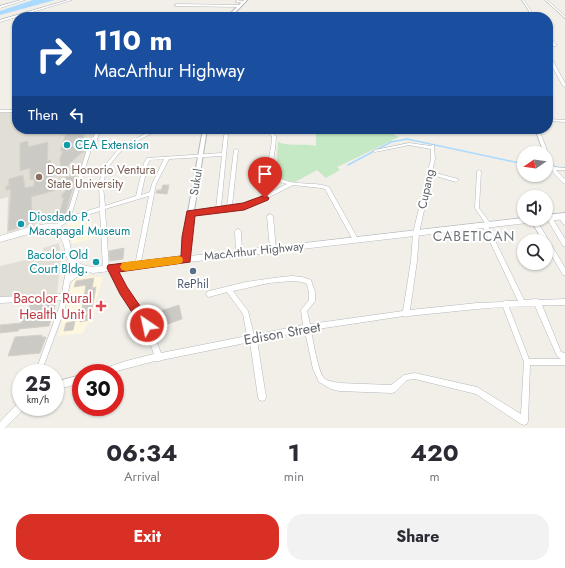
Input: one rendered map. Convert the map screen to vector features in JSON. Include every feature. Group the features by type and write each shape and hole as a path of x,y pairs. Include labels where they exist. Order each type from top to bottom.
{"main road":[{"path":"553,217 563,216"},
{"name":"MacArthur Highway","path":"84,269 109,268 273,250 517,221"},
{"path":"0,239 43,227 56,227 62,232 68,251 75,265 84,269"}],"street":[{"path":"0,7 24,0"},
{"path":"30,12 71,0"},
{"path":"523,0 531,12"},
{"path":"546,0 565,17"},
{"path":"237,1 245,1"},
{"path":"234,12 245,1"},
{"path":"176,5 239,6"},
{"path":"0,21 12,17"},
{"path":"553,64 565,86"},
{"path":"0,111 12,111"},
{"path":"553,120 565,121"},
{"path":"68,219 81,171 88,152 94,144 97,134"},
{"path":"149,134 124,148 108,164 104,170 100,186 109,268 147,325 158,358"},
{"name":"Sukul","path":"186,259 187,237 204,134"},
{"path":"272,134 274,136 272,173 278,180 291,184 319,185 327,188 355,239"},
{"path":"539,134 543,146"},
{"path":"218,210 226,135"},
{"name":"Cupang","path":"375,151 409,144 433,147 433,159 416,233 414,261 406,314"},
{"path":"229,208 236,150"},
{"path":"138,197 147,161 152,158 224,154"},
{"path":"138,265 152,193 158,175 167,158"},
{"path":"263,166 262,184 265,198"},
{"path":"553,167 565,169"},
{"path":"553,169 565,182"},
{"path":"479,171 477,208 486,224 522,302"},
{"path":"430,173 456,180"},
{"path":"191,213 250,205 291,184"},
{"path":"56,227 68,219 152,193"},
{"path":"270,216 273,250"},
{"path":"563,216 565,223"},
{"path":"553,226 565,244"},
{"path":"238,232 239,253"},
{"path":"553,253 565,273"},
{"path":"41,364 62,308 72,260"},
{"path":"67,281 84,269"},
{"path":"209,294 250,284 275,280 301,279 309,282 312,292 312,301 304,310 317,374 321,380 331,386 392,389 406,376 415,376 477,391 524,421 527,362 505,304"},
{"path":"228,289 246,313 252,338 262,397"},
{"path":"0,300 64,297"},
{"name":"Edison Street","path":"124,366 252,338 308,328 406,314 522,302 565,302"},
{"path":"537,302 558,354 565,357"},
{"path":"527,362 565,362"},
{"path":"0,428 12,415"}],"shaded area":[{"name":"Don Honorio Ventura State University","path":"12,112 12,134 96,134 94,143 90,147 87,147 68,214 66,216 7,233 8,197 0,199 0,113"},
{"path":"90,213 93,238 72,244 70,234 86,228 69,233 66,221"},
{"path":"59,243 61,258 57,294 0,297 0,266 43,256 43,248"},
{"path":"79,276 103,277 96,300 93,322 88,323 83,333 58,336 73,279"}],"green space":[{"path":"316,134 393,134 399,137 337,167 340,170 326,178 317,170 295,182 281,179 276,172 278,142 316,146"}],"water":[{"path":"33,0 55,0 0,15 0,11"}],"building":[{"path":"66,134 84,134 80,149 86,149 68,165 68,168 61,173 60,158 63,151 60,151"},
{"path":"28,141 28,147 48,142 47,161 50,160 52,177 47,180 55,179 56,190 31,197 33,224 8,231 11,189 6,190 6,186 9,186 9,179 23,175 25,188 34,186 34,179 30,180 30,168 20,171 20,143"},
{"path":"76,176 65,215 56,216 57,211 60,211 64,197 61,198 65,192 68,182 64,183 65,177"},
{"path":"163,185 169,185 167,194 156,193 157,190 161,190"},
{"path":"124,248 123,259 110,261 109,251"},
{"path":"94,278 92,288 96,287 90,320 80,322 86,285 74,287 76,281"},
{"path":"56,302 49,326 19,329 18,331 0,333 0,325 21,323 31,303"},
{"path":"179,305 182,319 159,327 157,312"},
{"path":"75,321 73,330 64,331 66,323"},
{"path":"42,335 41,337 46,337 40,353 8,356 15,337"}],"waterway":[{"path":"348,165 391,142 407,139 517,163"},
{"path":"553,167 565,168"}],"slow traffic":[{"path":"126,267 178,260"}],"place":[{"name":"CEA Extension","path":"67,145"},
{"name":"Don Honorio Ventura State University","path":"39,177"},
{"name":"Diosdado P. Macapagal Museum","path":"21,224"},
{"name":"Bacolor Old Court Bldg.","path":"96,262"},
{"name":"RePhil","path":"193,271"},
{"name":"Bacolor Rural Health Unit I","path":"101,306"}],"district":[{"name":"CABETICAN","path":"474,236"}],"route":[{"path":"147,325 123,290 112,268 186,259 187,237 191,213 250,205 265,198"}]}
